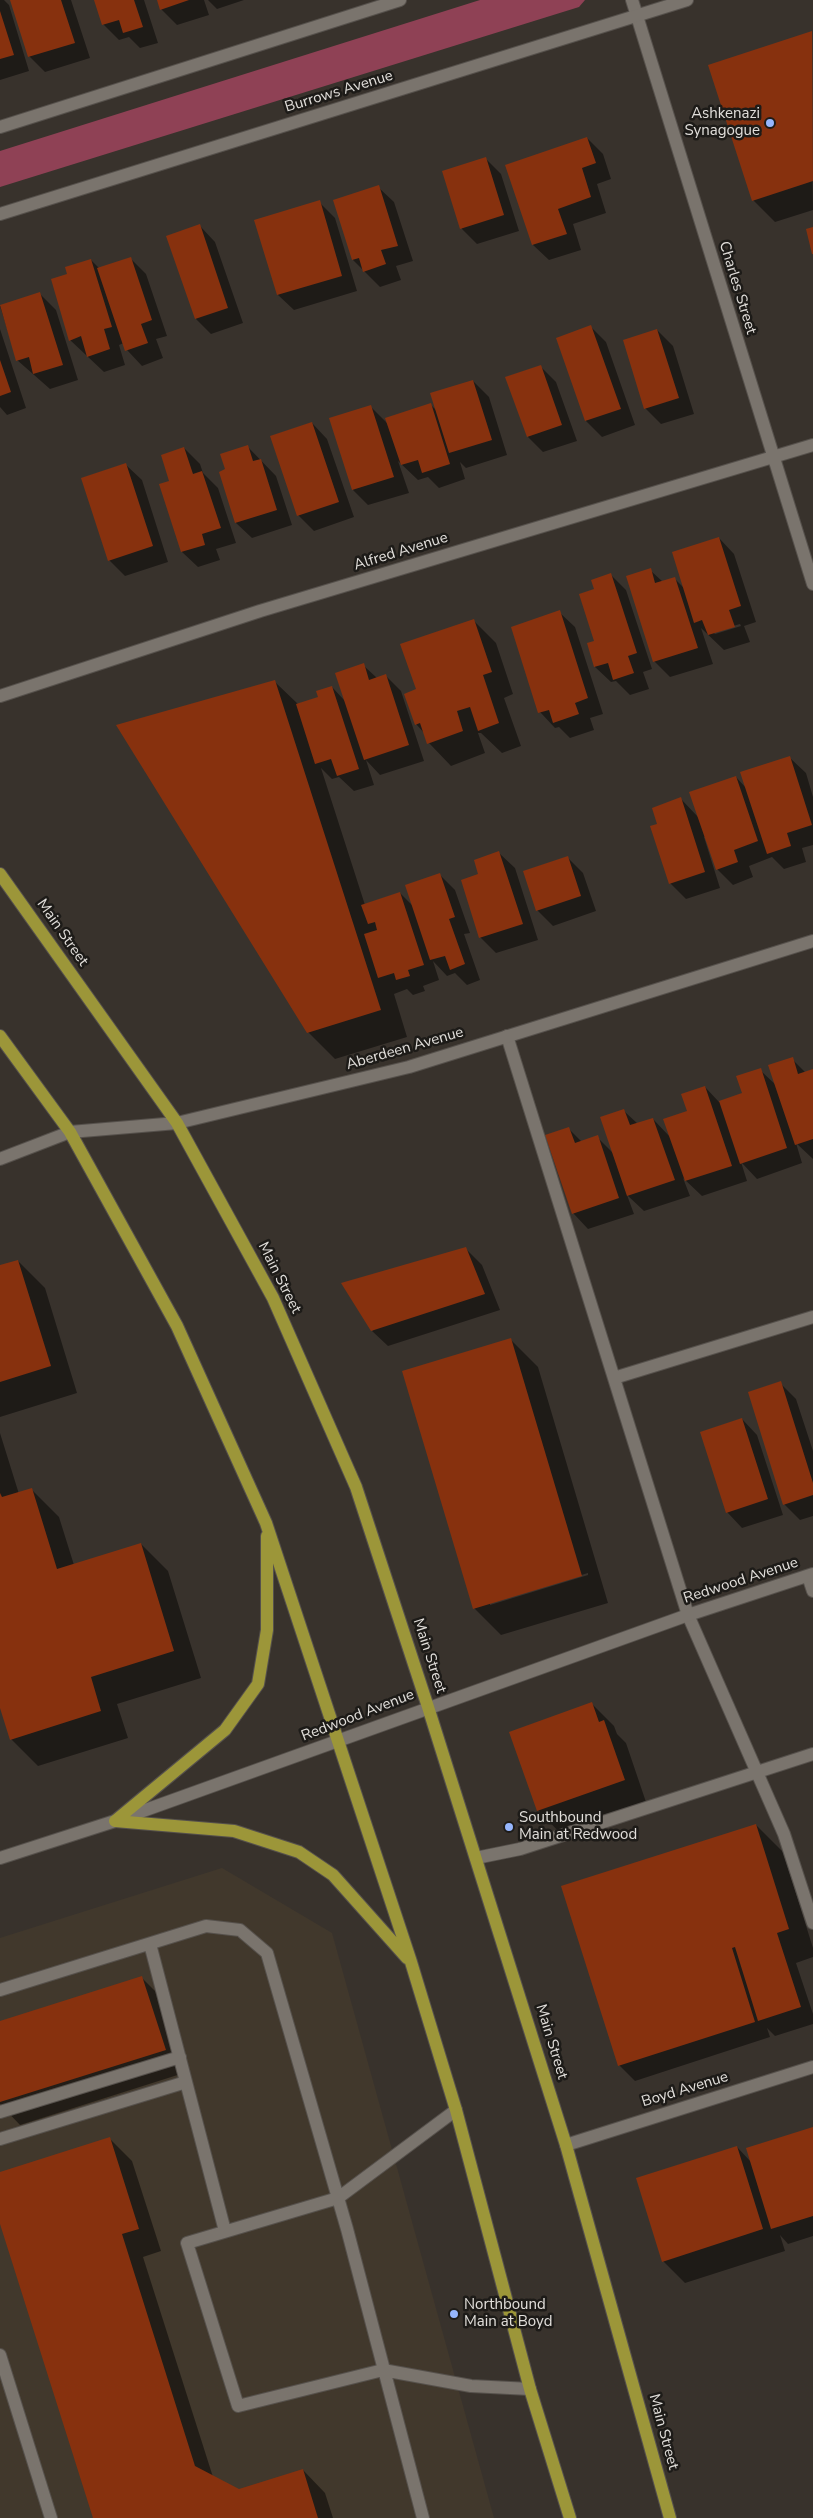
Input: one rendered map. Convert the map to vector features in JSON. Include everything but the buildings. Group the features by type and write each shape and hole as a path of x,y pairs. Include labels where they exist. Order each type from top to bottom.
{"main road":[{"name":"Main Street","path":"0,874 177,1123 273,1298 356,1487 428,1707 566,2145 670,2518"},
{"path":"0,1036 70,1132 177,1326 266,1523 410,1962 456,2110 530,2389 570,2518"},
{"path":"115,1821 225,1730 258,1684 267,1630 266,1523"},
{"path":"115,1821 234,1831 299,1852 333,1875 410,1962"}],"street":[{"path":"0,127 400,0"},
{"name":"Charles Street","path":"632,0 772,457 813,584"},
{"name":"Burrows Avenue","path":"0,214 687,0"},
{"name":"Alfred Avenue","path":"0,696 260,611 813,445"},
{"name":"Aberdeen Avenue","path":"0,1158 70,1132 177,1123 409,1067 813,941"},
{"path":"507,1036 688,1615 784,1834 813,1923"},
{"path":"614,1378 813,1317"},
{"path":"810,1575 813,1591"},
{"name":"Redwood Avenue","path":"0,1858 115,1821 337,1742 428,1707 688,1615 810,1575"},
{"path":"476,1858 520,1849 813,1754"},
{"path":"0,1990 206,1926 240,1930 267,1953 338,2198 423,2518"},
{"path":"150,1944 225,2231"},
{"path":"0,2112 180,2057"},
{"name":"Boyd Avenue","path":"566,2145 813,2067"},
{"path":"0,2139 186,2082"},
{"path":"456,2110 338,2198 187,2242 238,2406 383,2370 471,2386 530,2389"},
{"path":"0,2355 51,2518"}],"shaded area":[{"path":"480,0 585,0 579,7 0,187 0,151"},
{"path":"222,1868 332,1933 494,2518 0,2518 0,1938"}],"place":[{"name":"Ashkenazi Synagogue","path":"770,123"},
{"name":"Southbound Main at Redwood","path":"509,1827"},
{"name":"Northbound Main at Boyd","path":"454,2314"}]}
